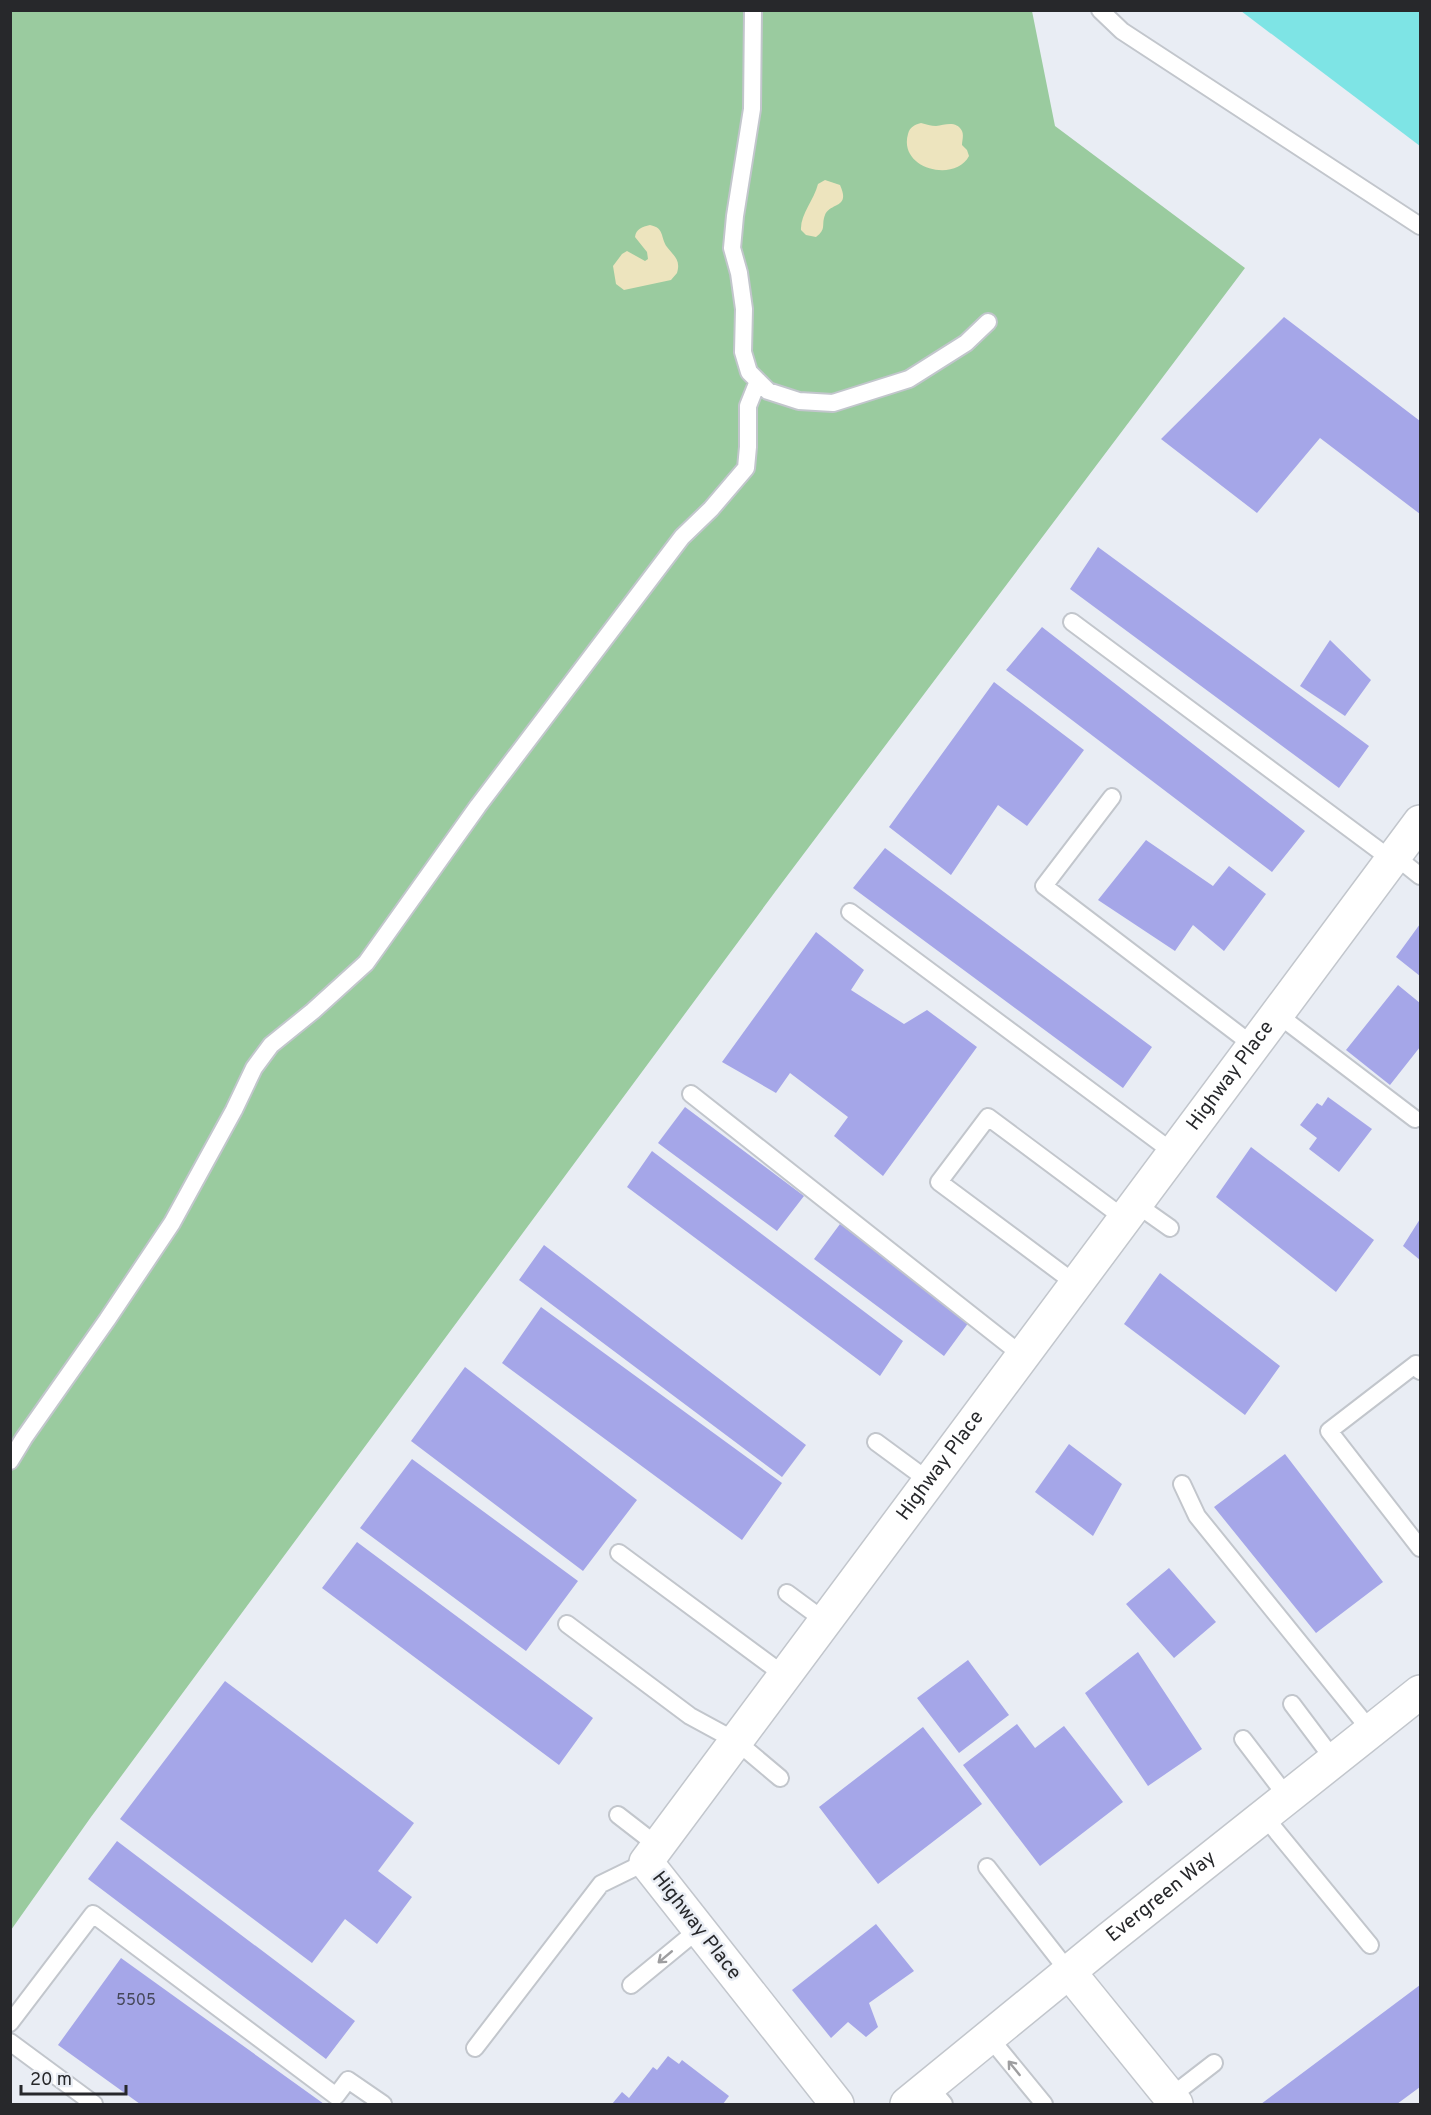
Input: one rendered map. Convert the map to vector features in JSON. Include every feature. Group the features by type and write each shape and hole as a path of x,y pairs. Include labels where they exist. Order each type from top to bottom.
{"street":[{"name":"Highway Place","path":"837,2104 699,1929 652,1854 1420,822"},
{"name":"Evergreen Way","path":"927,2098 989,2037 1371,1731 1419,1697"},
{"path":"1069,1972 1173,2101"}],"lane":[{"path":"753,10 752,109 732,248 739,273 744,309 743,352 749,372 768,391 799,402 833,403 909,379 966,343 988,322"},
{"path":"1100,10 1122,31 1420,226"},
{"path":"10,1461 172,1223 234,1110 254,1068 271,1045 366,963 478,806 682,537 711,509 746,468 748,406 758,381"},
{"path":"1072,622 1420,876"},
{"path":"1112,797 1044,886 1254,1046"},
{"path":"850,912 1174,1153"},
{"path":"1277,1014 1415,1119"},
{"path":"691,1094 1023,1356"},
{"path":"1076,1284 939,1182 988,1117 1130,1211 1170,1228"},
{"path":"1420,1371 1416,1364 1329,1431 1420,1548"},
{"path":"876,1442 929,1481"},
{"path":"1182,1484 1197,1516 1371,1731"},
{"path":"619,1553 784,1676"},
{"path":"787,1593 825,1621"},
{"path":"567,1624 690,1716 735,1741 780,1778"},
{"path":"1292,1704 1335,1760"},
{"path":"1243,1739 1276,1807 1370,1945"},
{"path":"475,2048 601,1884 652,1854 618,1815"},
{"path":"987,1868 1069,1972"},
{"path":"10,2023 93,1914 336,2096 348,2080 383,2104"},
{"path":"631,1985 699,1929"},
{"path":"989,2037 1044,2104"},
{"path":"10,2042 94,2104"},
{"path":"1173,2101 1214,2063"}],"green space":[{"path":"11,11 1032,11 1055,126 1245,268 775,892 91,1817 11,1930"}],"sand":[{"path":"921,123 934,126 957,125 962,131 962,145 969,156 962,164 952,169 930,168 919,163 911,156 907,146 910,130"},
{"path":"825,180 840,185 843,198 825,215 823,229 816,237 806,235 801,230 801,224 818,184"},
{"path":"650,225 658,228 667,247 676,258 677,273 671,280 624,290 616,284 613,266 627,251 645,261 648,259 647,252 635,237 640,229"}],"water":[{"path":"1241,11 1420,11 1420,146"}],"building":[{"path":"1284,317 1420,421 1420,514 1320,438 1257,513 1161,439"},
{"path":"1098,547 1369,746 1339,788 1070,589"},
{"path":"1042,627 1305,831 1272,872 1006,670"},
{"path":"1330,640 1371,680 1345,716 1300,686"},
{"path":"994,682 1084,750 1027,826 998,805 951,875 889,827"},
{"path":"1146,840 1213,886 1229,866 1266,894 1224,951 1193,925 1175,951 1098,900"},
{"path":"885,848 1152,1047 1123,1088 853,888"},
{"path":"1420,924 1420,976 1396,957"},
{"path":"816,932 864,970 851,990 904,1024 927,1010 977,1047 883,1176 834,1136 848,1117 790,1073 776,1093 722,1062"},
{"path":"1398,985 1420,1003 1420,1047 1390,1085 1346,1050"},
{"path":"1328,1097 1372,1129 1339,1172 1309,1149 1317,1138 1300,1125 1317,1103 1322,1106"},
{"path":"685,1107 804,1196 777,1231 658,1143"},
{"path":"1251,1147 1374,1240 1336,1292 1216,1197"},
{"path":"652,1151 903,1341 880,1376 627,1187"},
{"path":"1420,1219 1420,1260 1403,1246"},
{"path":"840,1224 969,1322 944,1356 814,1259"},
{"path":"544,1245 806,1445 782,1477 519,1280"},
{"path":"1160,1273 1280,1366 1245,1415 1124,1324"},
{"path":"541,1307 782,1483 742,1540 502,1363"},
{"path":"465,1367 637,1500 583,1571 411,1441"},
{"path":"1069,1444 1122,1484 1093,1536 1035,1492"},
{"path":"1285,1454 1383,1582 1316,1633 1214,1507"},
{"path":"412,1459 578,1581 526,1651 360,1528"},
{"path":"357,1542 593,1718 559,1765 322,1588"},
{"path":"1169,1568 1216,1622 1174,1658 1126,1604"},
{"path":"1138,1652 1202,1749 1148,1786 1085,1693"},
{"path":"968,1660 1009,1715 959,1753 917,1698"},
{"path":"225,1681 414,1823 378,1871 412,1897 377,1944 345,1919 312,1963 120,1819"},
{"path":"1017,1724 1035,1748 1064,1726 1123,1802 1040,1866 963,1765"},
{"path":"923,1727 982,1804 878,1884 819,1807"},
{"path":"117,1841 355,2021 326,2059 88,1879"},
{"path":"876,1924 914,1971 869,2003 878,2027 866,2037 848,2022 831,2038 792,1990"},
{"path":"121,1958 324,2104 140,2104 58,2045"},
{"path":"1420,1985 1420,2087 1397,2104 1261,2104"},
{"path":"668,2056 679,2064 682,2060 729,2096 723,2104 612,2104 622,2092 629,2098 653,2067 657,2070"}]}
